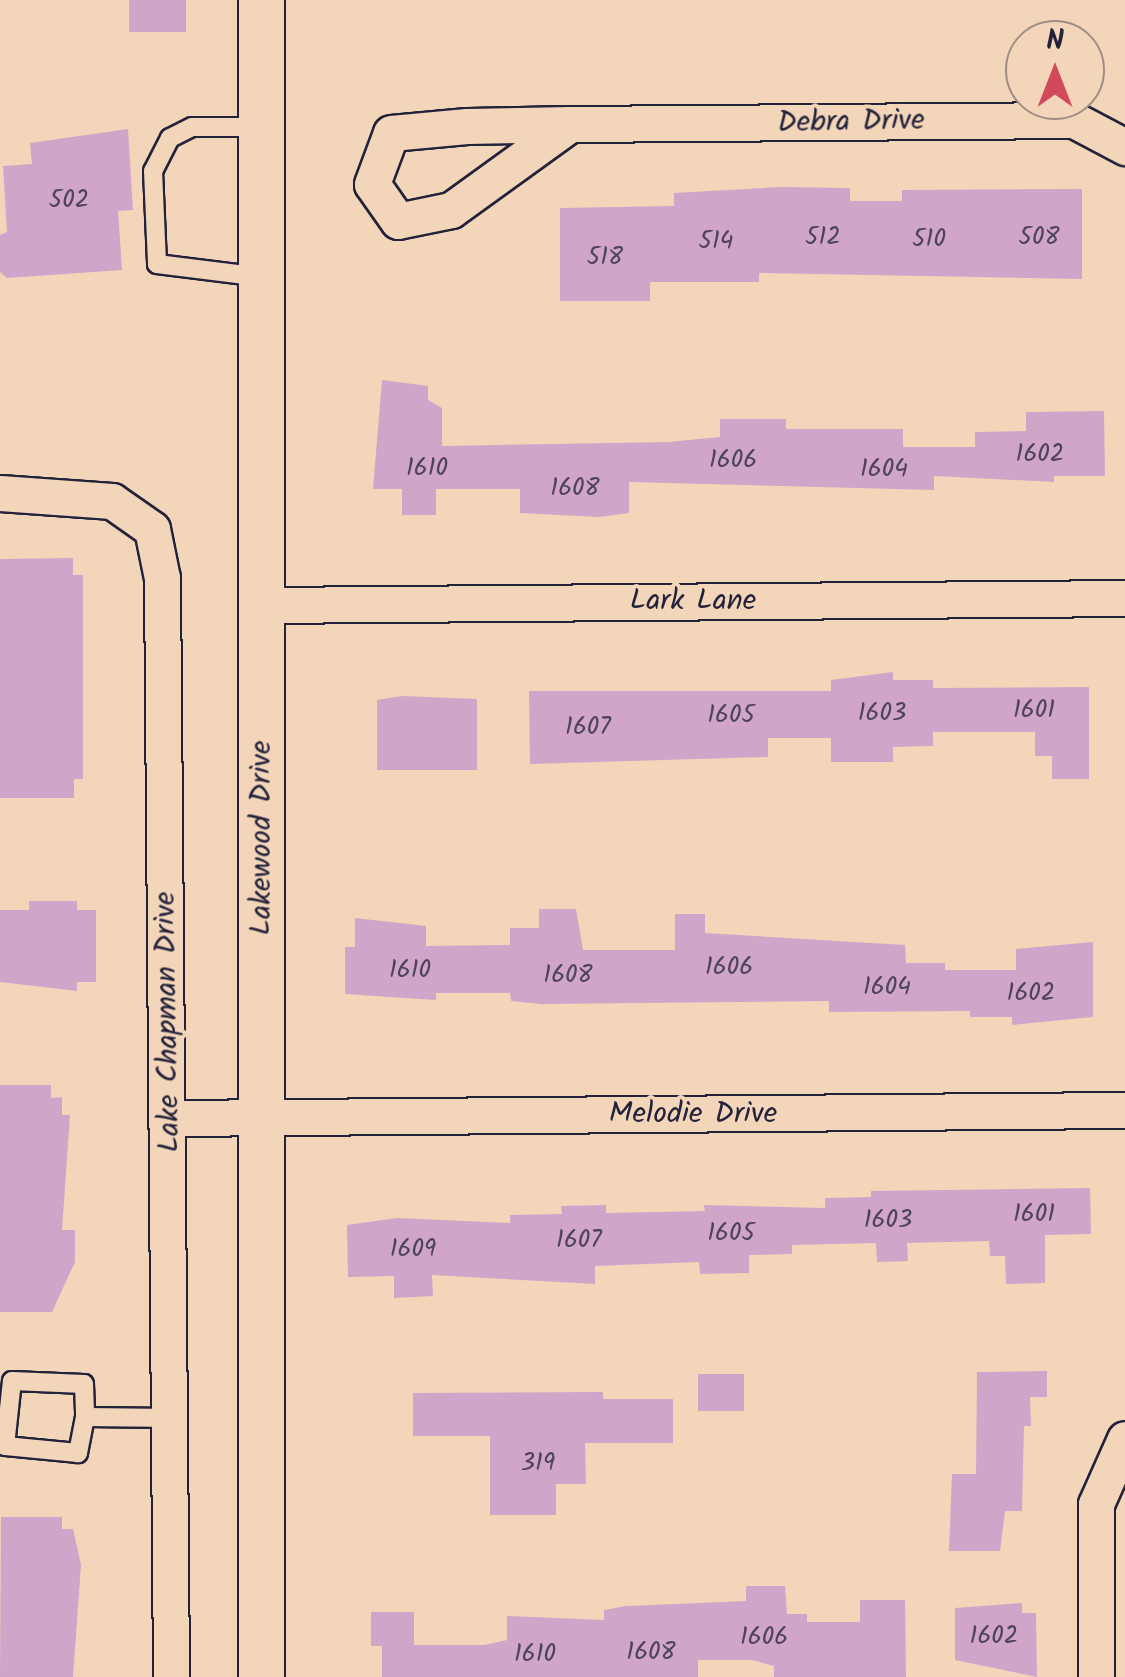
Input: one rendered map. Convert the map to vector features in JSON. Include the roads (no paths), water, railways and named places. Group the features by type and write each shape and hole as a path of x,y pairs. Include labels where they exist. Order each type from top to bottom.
{"street":[{"name":"Lakewood Drive","path":"261,0 261,1677"},
{"name":"Debra Drive","path":"570,124 451,210 398,221 372,184 391,134 570,124 1074,120 1125,147"},
{"name":"Lake Chapman Drive","path":"0,493 112,500 152,529 162,578 174,1418 171,1677"},
{"name":"Lark Lane","path":"262,605 1125,598"},
{"name":"Melodie Drive","path":"170,1118 1125,1110"},
{"path":"1096,1677 1096,1504 1125,1439"}],"lane":[{"path":"261,127 192,127 170,138 153,172 157,264 262,277"},
{"path":"12,1381 80,1382 85,1417 78,1452 4,1446 12,1381"},
{"path":"85,1417 174,1418"}]}
